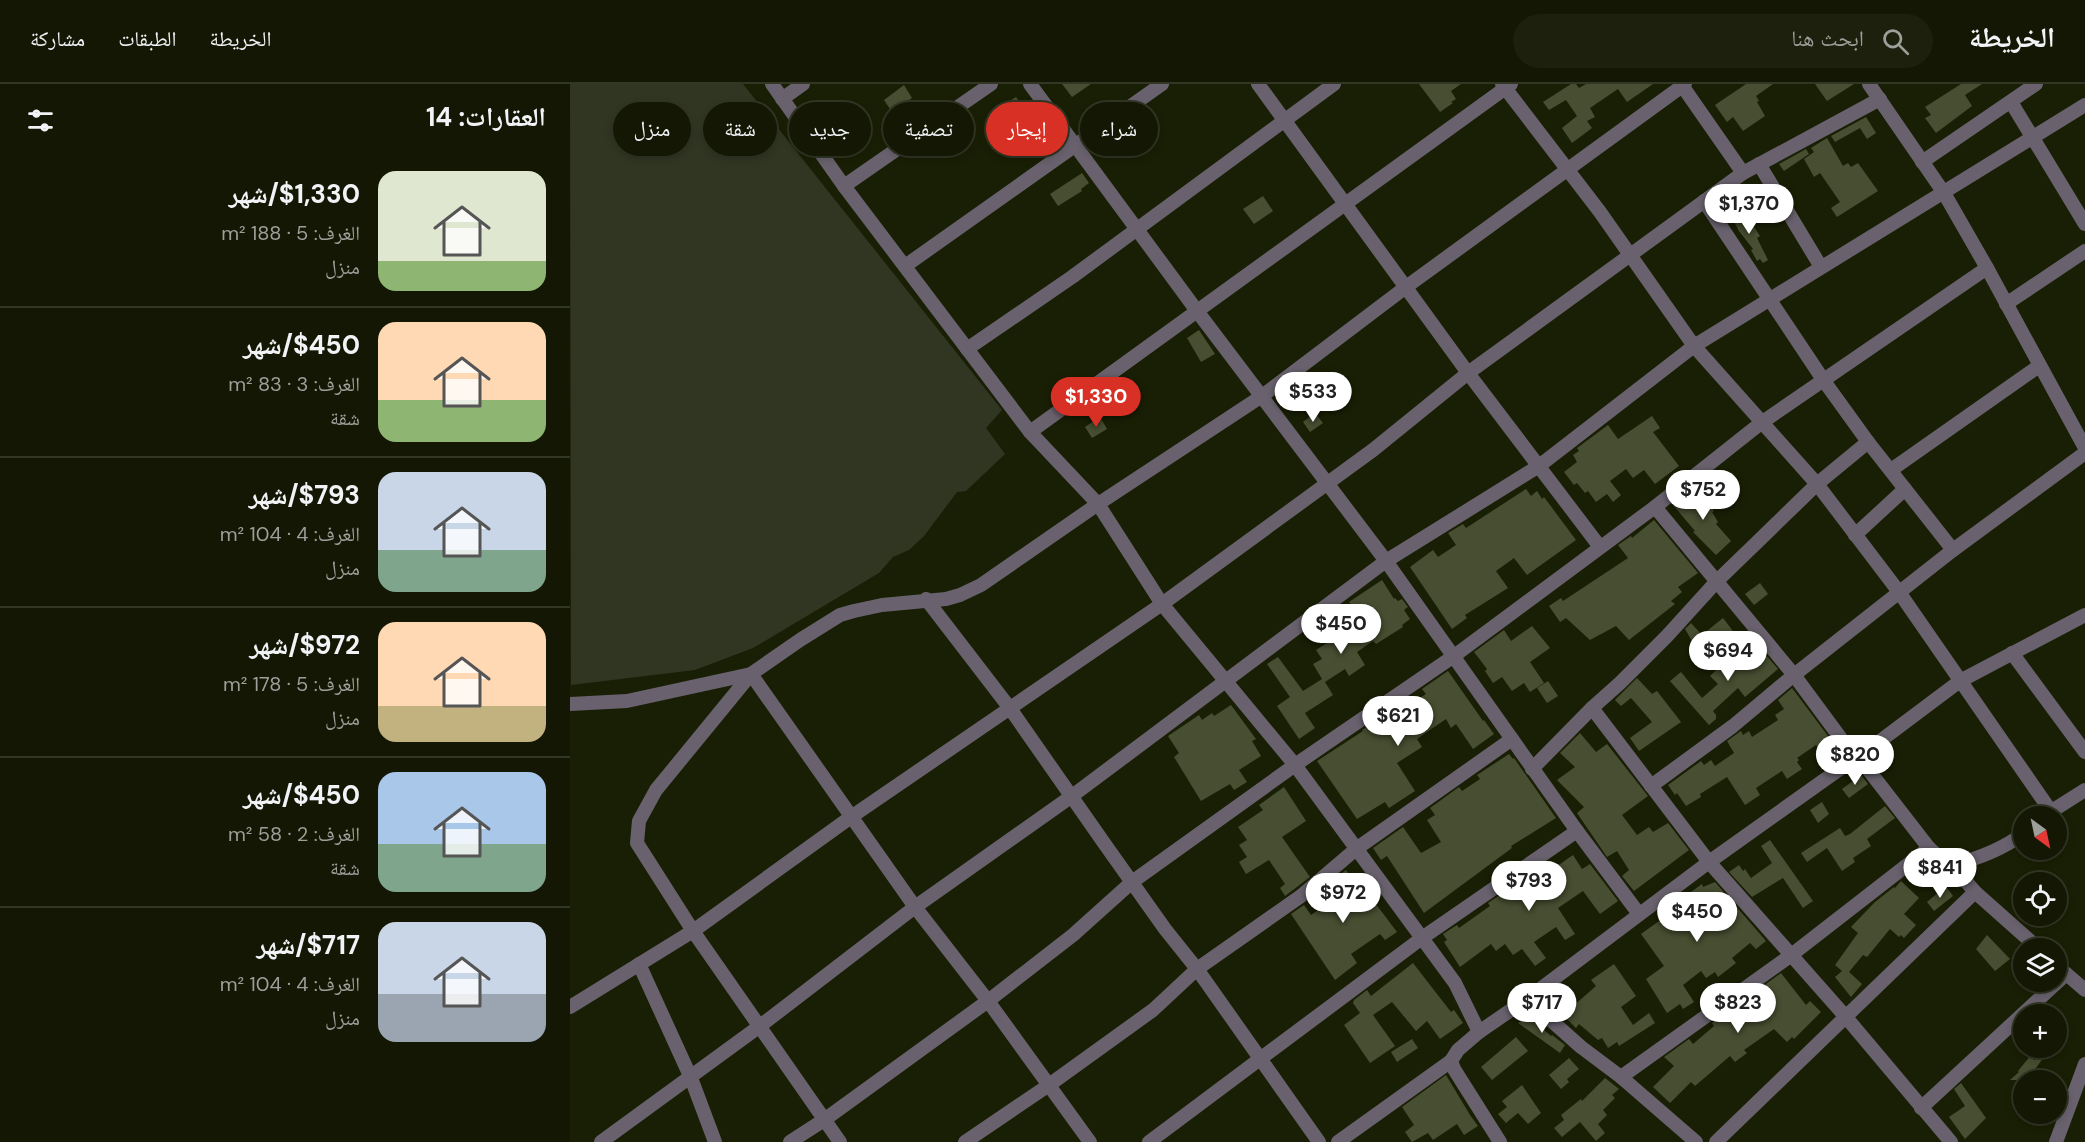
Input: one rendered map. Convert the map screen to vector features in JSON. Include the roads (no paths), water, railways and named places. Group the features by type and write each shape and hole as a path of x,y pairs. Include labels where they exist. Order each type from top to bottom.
{"street":[{"path":"772,84 844,186 1030,432 1098,504 1162,604 1295,765 1455,983 1479,1032"},
{"path":"782,99 803,84"},
{"path":"844,186 990,84"},
{"path":"1030,84 1197,311 1386,561 1532,769 1639,914"},
{"path":"905,266 1162,84"},
{"path":"1258,84 1468,373 1600,547"},
{"path":"967,350 1334,84"},
{"path":"1869,84 1944,193 1988,268 2039,366 2085,447"},
{"path":"1922,162 2036,84"},
{"path":"1030,432 1506,85 1631,255 1694,346 1816,484 1899,592 2042,806"},
{"path":"840,1142 693,932 637,843 639,821 656,790 751,674 840,615 882,605 946,598 960,595 981,585 1098,504 1262,396 1406,286 1683,85 1743,173"},
{"path":"570,1006 693,932 1009,707 1162,604 1373,450 1468,373 1743,173 1880,99"},
{"path":"2011,102 2085,224"},
{"path":"601,1142 691,1078 915,907 1072,796 1386,561 1539,466 1694,346 2085,105"},
{"path":"1759,164 1821,267"},
{"path":"1704,201 1824,381 1868,442 1953,550"},
{"path":"2006,304 2085,251"},
{"path":"790,1142 824,1120 988,1001 1073,935 1132,882 1295,765 1454,656 1655,507 1761,423 1988,268"},
{"path":"1891,470 2039,366"},
{"path":"1532,769 1816,484 1868,442"},
{"path":"1651,786 1733,726 1953,550 2085,453"},
{"path":"1855,535 1905,489"},
{"path":"1655,507 1794,675 1856,759 1867,768 1929,848 1952,865 1976,892 2027,938"},
{"path":"926,600 1009,707 1319,1142"},
{"path":"1338,1142 1451,1061 1458,1050 1479,1032 1960,681 2085,615"},
{"path":"2012,653 2085,752"},
{"path":"570,704 627,701 751,674"},
{"path":"751,674 915,907 988,1001 1090,1142"},
{"path":"1592,708 1709,862 1845,1016 1951,1142"},
{"path":"965,1142 1153,1010 1197,969 1302,897 1356,849 1512,739"},
{"path":"2058,806 2085,790"},
{"path":"2071,798 2085,807"},
{"path":"1149,1142 1422,938 1577,831"},
{"path":"1952,865 1971,860 2013,839"},
{"path":"1621,1077 1790,956 1929,848"},
{"path":"1716,1142 1976,892"},
{"path":"639,964 691,1078 715,1142"},
{"path":"2067,974 2085,990"},
{"path":"1921,1108 2038,992"},
{"path":"1527,999 1696,1142"},
{"path":"1451,1061 1500,1142"},
{"path":"2056,1142 2085,1064"}]}
